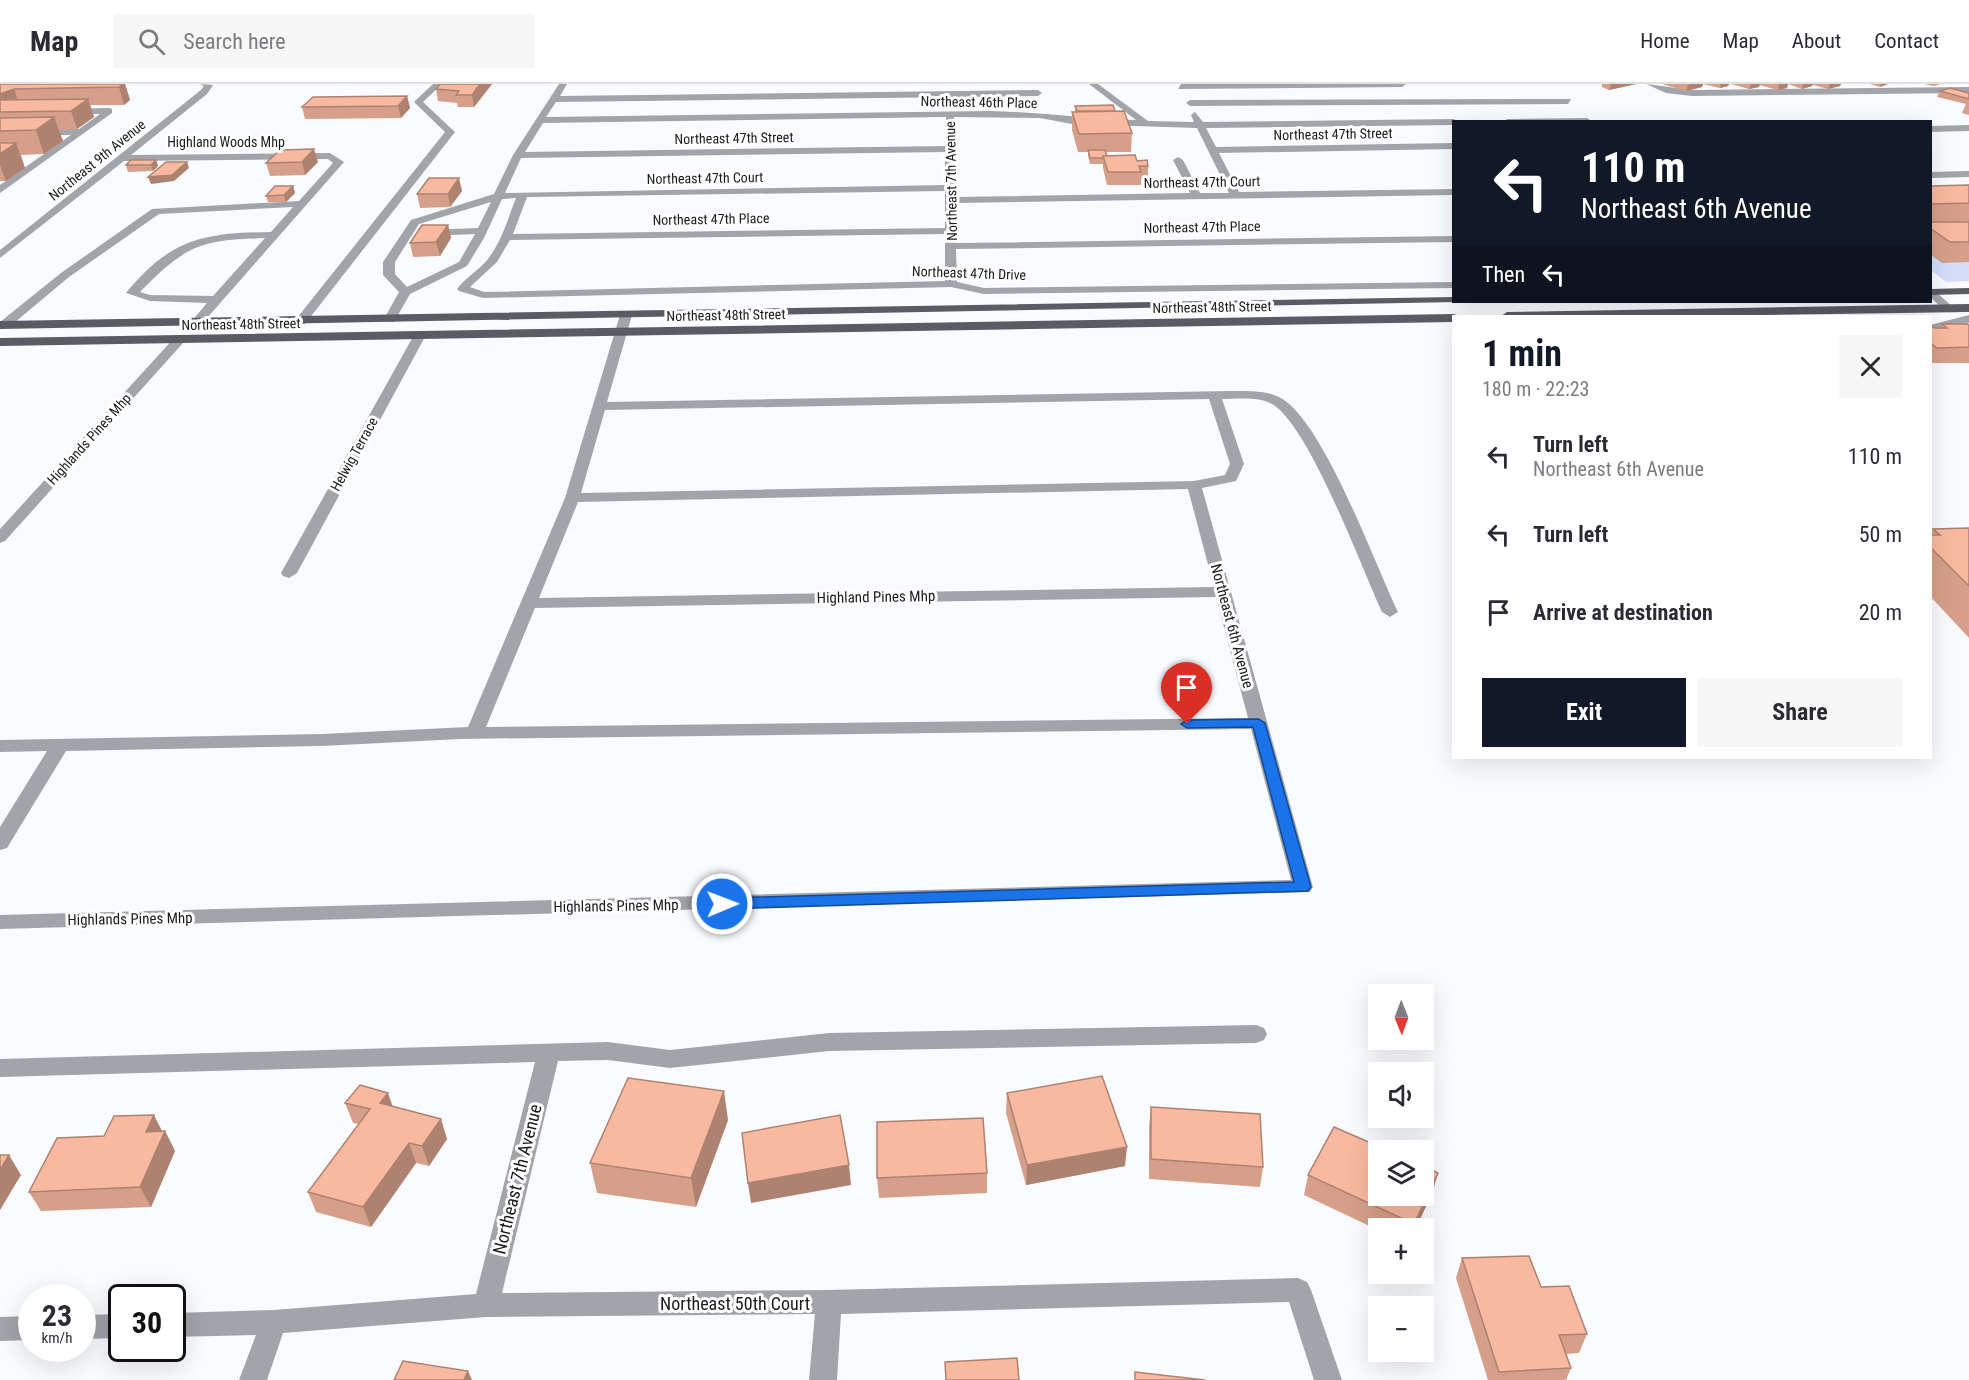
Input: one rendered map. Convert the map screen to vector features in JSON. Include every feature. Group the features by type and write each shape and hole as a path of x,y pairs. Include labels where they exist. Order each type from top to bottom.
{"main road":[{"path":"1932,291 1969,291"},
{"name":"Northeast 48th Street","path":"2,325 1452,300"},
{"path":"1628,315 1870,313 1969,308"},
{"name":"Northeast 48th Street","path":"0,342 1452,318"},
{"path":"121,341 173,335 350,332 371,328 390,319"}],"street":[{"path":"204,84 209,85"},
{"path":"301,321 450,132 418,102 438,84"},
{"path":"390,319 405,292 463,264 518,155 563,84"},
{"path":"1093,84 1145,123"},
{"path":"1234,195 1181,85 1402,84"},
{"path":"1650,84 1670,91 1969,90"},
{"name":"Northeast 9th Avenue","path":"0,255 204,92 209,85"},
{"path":"554,99 1037,88 1040,115"},
{"path":"1559,92 1586,120"},
{"path":"1190,103 1568,101"},
{"path":"0,190 109,111 56,111"},
{"name":"Northeast 46th Place","path":"539,120 950,114 1040,115 1072,121 1145,123 1166,128 1200,125 1452,122"},
{"name":"Northeast 7th Avenue","path":"950,114 951,284"},
{"path":"1932,129 1969,128"},
{"path":"0,133 81,132"},
{"name":"Northeast 47th Street","path":"1212,150 1452,146"},
{"name":"Northeast 47th Street","path":"518,155 951,149"},
{"name":"Highland Woods Mhp","path":"122,158 330,156 339,162 196,323"},
{"path":"1178,160 1196,196"},
{"path":"1932,175 1969,174"},
{"name":"Northeast 47th Court","path":"407,233 415,222 496,197 523,194 951,188"},
{"name":"Northeast 47th Court","path":"952,200 1452,192"},
{"path":"507,237 523,194"},
{"path":"2,325 65,275 156,211 301,204"},
{"path":"405,292 389,275 389,262 407,233 481,231"},
{"name":"Northeast 47th Place","path":"507,237 952,231"},
{"path":"216,300 150,298 132,293 178,250 190,244 225,237 273,235"},
{"name":"Northeast 47th Drive","path":"507,237 487,267 470,279 463,289 483,295 951,284 984,291 1452,285"},
{"name":"Northeast 47th Place","path":"952,246 1452,239"},
{"path":"1932,292 1969,319"},
{"path":"475,732 572,498 626,315"},
{"path":"1932,328 1969,319"},
{"name":"Helwig Terrace","path":"289,573 420,336"},
{"name":"Highlands Pines Mhp","path":"0,538 178,340"},
{"path":"601,406 1214,395 1267,398 1279,403 1299,422 1347,512 1370,573 1390,612"},
{"path":"572,498 1194,485 1231,478 1237,464 1214,395"},
{"name":"Northeast 6th Avenue","path":"1194,485 1303,887"},
{"name":"Highland Pines Mhp","path":"529,603 1223,592"},
{"path":"0,746 322,740 475,732 1259,723"},
{"path":"0,843 60,745"},
{"name":"Highlands Pines Mhp","path":"0,922 1303,887"},
{"path":"0,1068 608,1051 670,1059 829,1042 1256,1034"},
{"name":"Northeast 7th Avenue","path":"486,1305 549,1053"},
{"name":"Northeast 50th Court","path":"186,1324 274,1322 486,1305 830,1302 1298,1290 1328,1380"},
{"path":"823,1380 830,1302"},
{"path":"253,1380 274,1322"},
{"path":"0,1329 18,1328"}],"shaded area":[{"path":"1932,200 1969,200 1969,281 1946,282 1932,271"}],"building":[{"path":"0,84 123,84 119,87 14,89 0,94"},
{"path":"440,84 480,84 472,95 456,95 459,91 436,89"},
{"path":"1950,88 1969,93 1969,99 1940,91"},
{"path":"407,96 398,106 302,107 313,97"},
{"path":"88,99 71,111 0,112 0,100"},
{"path":"1113,105 1115,111 1077,111 1075,106"},
{"path":"1124,111 1132,133 1079,134 1072,112"},
{"path":"54,117 36,130 0,131 0,118"},
{"path":"0,143 16,143 0,154"},
{"path":"314,149 302,162 266,163 280,150"},
{"path":"1088,150 1105,150 1107,156 1090,158"},
{"path":"1135,155 1137,161 1147,160 1148,166 1139,166 1141,172 1108,172 1103,156"},
{"path":"131,160 156,160 151,165 126,165"},
{"path":"166,162 187,162 172,175 148,177"},
{"path":"429,178 459,178 448,194 417,194"},
{"path":"1969,185 1969,203 1932,204 1932,186"},
{"path":"275,186 293,186 284,195 266,196"},
{"path":"1932,222 1969,222 1969,242 1950,242 1932,229"},
{"path":"422,225 448,225 436,242 410,243"},
{"path":"1942,324 1969,325 1969,347 1937,348 1932,344 1932,326 1947,328"},
{"path":"1969,528 1969,586 1932,549 1932,535 1940,535 1933,529"},
{"path":"1102,1076 1127,1147 1027,1165 1007,1093"},
{"path":"628,1078 724,1091 691,1178 590,1163"},
{"path":"360,1085 388,1093 380,1103 441,1119 422,1146 409,1143 363,1207 308,1192 370,1109 345,1103"},
{"path":"1151,1107 1260,1114 1263,1167 1151,1159"},
{"path":"154,1115 146,1132 165,1131 140,1187 29,1192 57,1138 104,1136 114,1116"},
{"path":"840,1115 849,1165 748,1183 742,1133"},
{"path":"983,1118 987,1173 877,1178 877,1122"},
{"path":"1334,1127 1368,1142 1368,1203 1308,1175"},
{"path":"0,1155 9,1155 0,1170"},
{"path":"1375,1206 1422,1206 1417,1218 1401,1218"},
{"path":"1529,1256 1541,1287 1569,1286 1587,1334 1559,1335 1571,1368 1499,1372 1462,1258"},
{"path":"1017,1358 1019,1380 946,1380 945,1362"},
{"path":"403,1361 468,1371 464,1380 394,1380"},
{"path":"1135,1372 1205,1380 1135,1380"}],"route":[{"path":"722,904 1303,887 1259,723 1187,724"}]}
